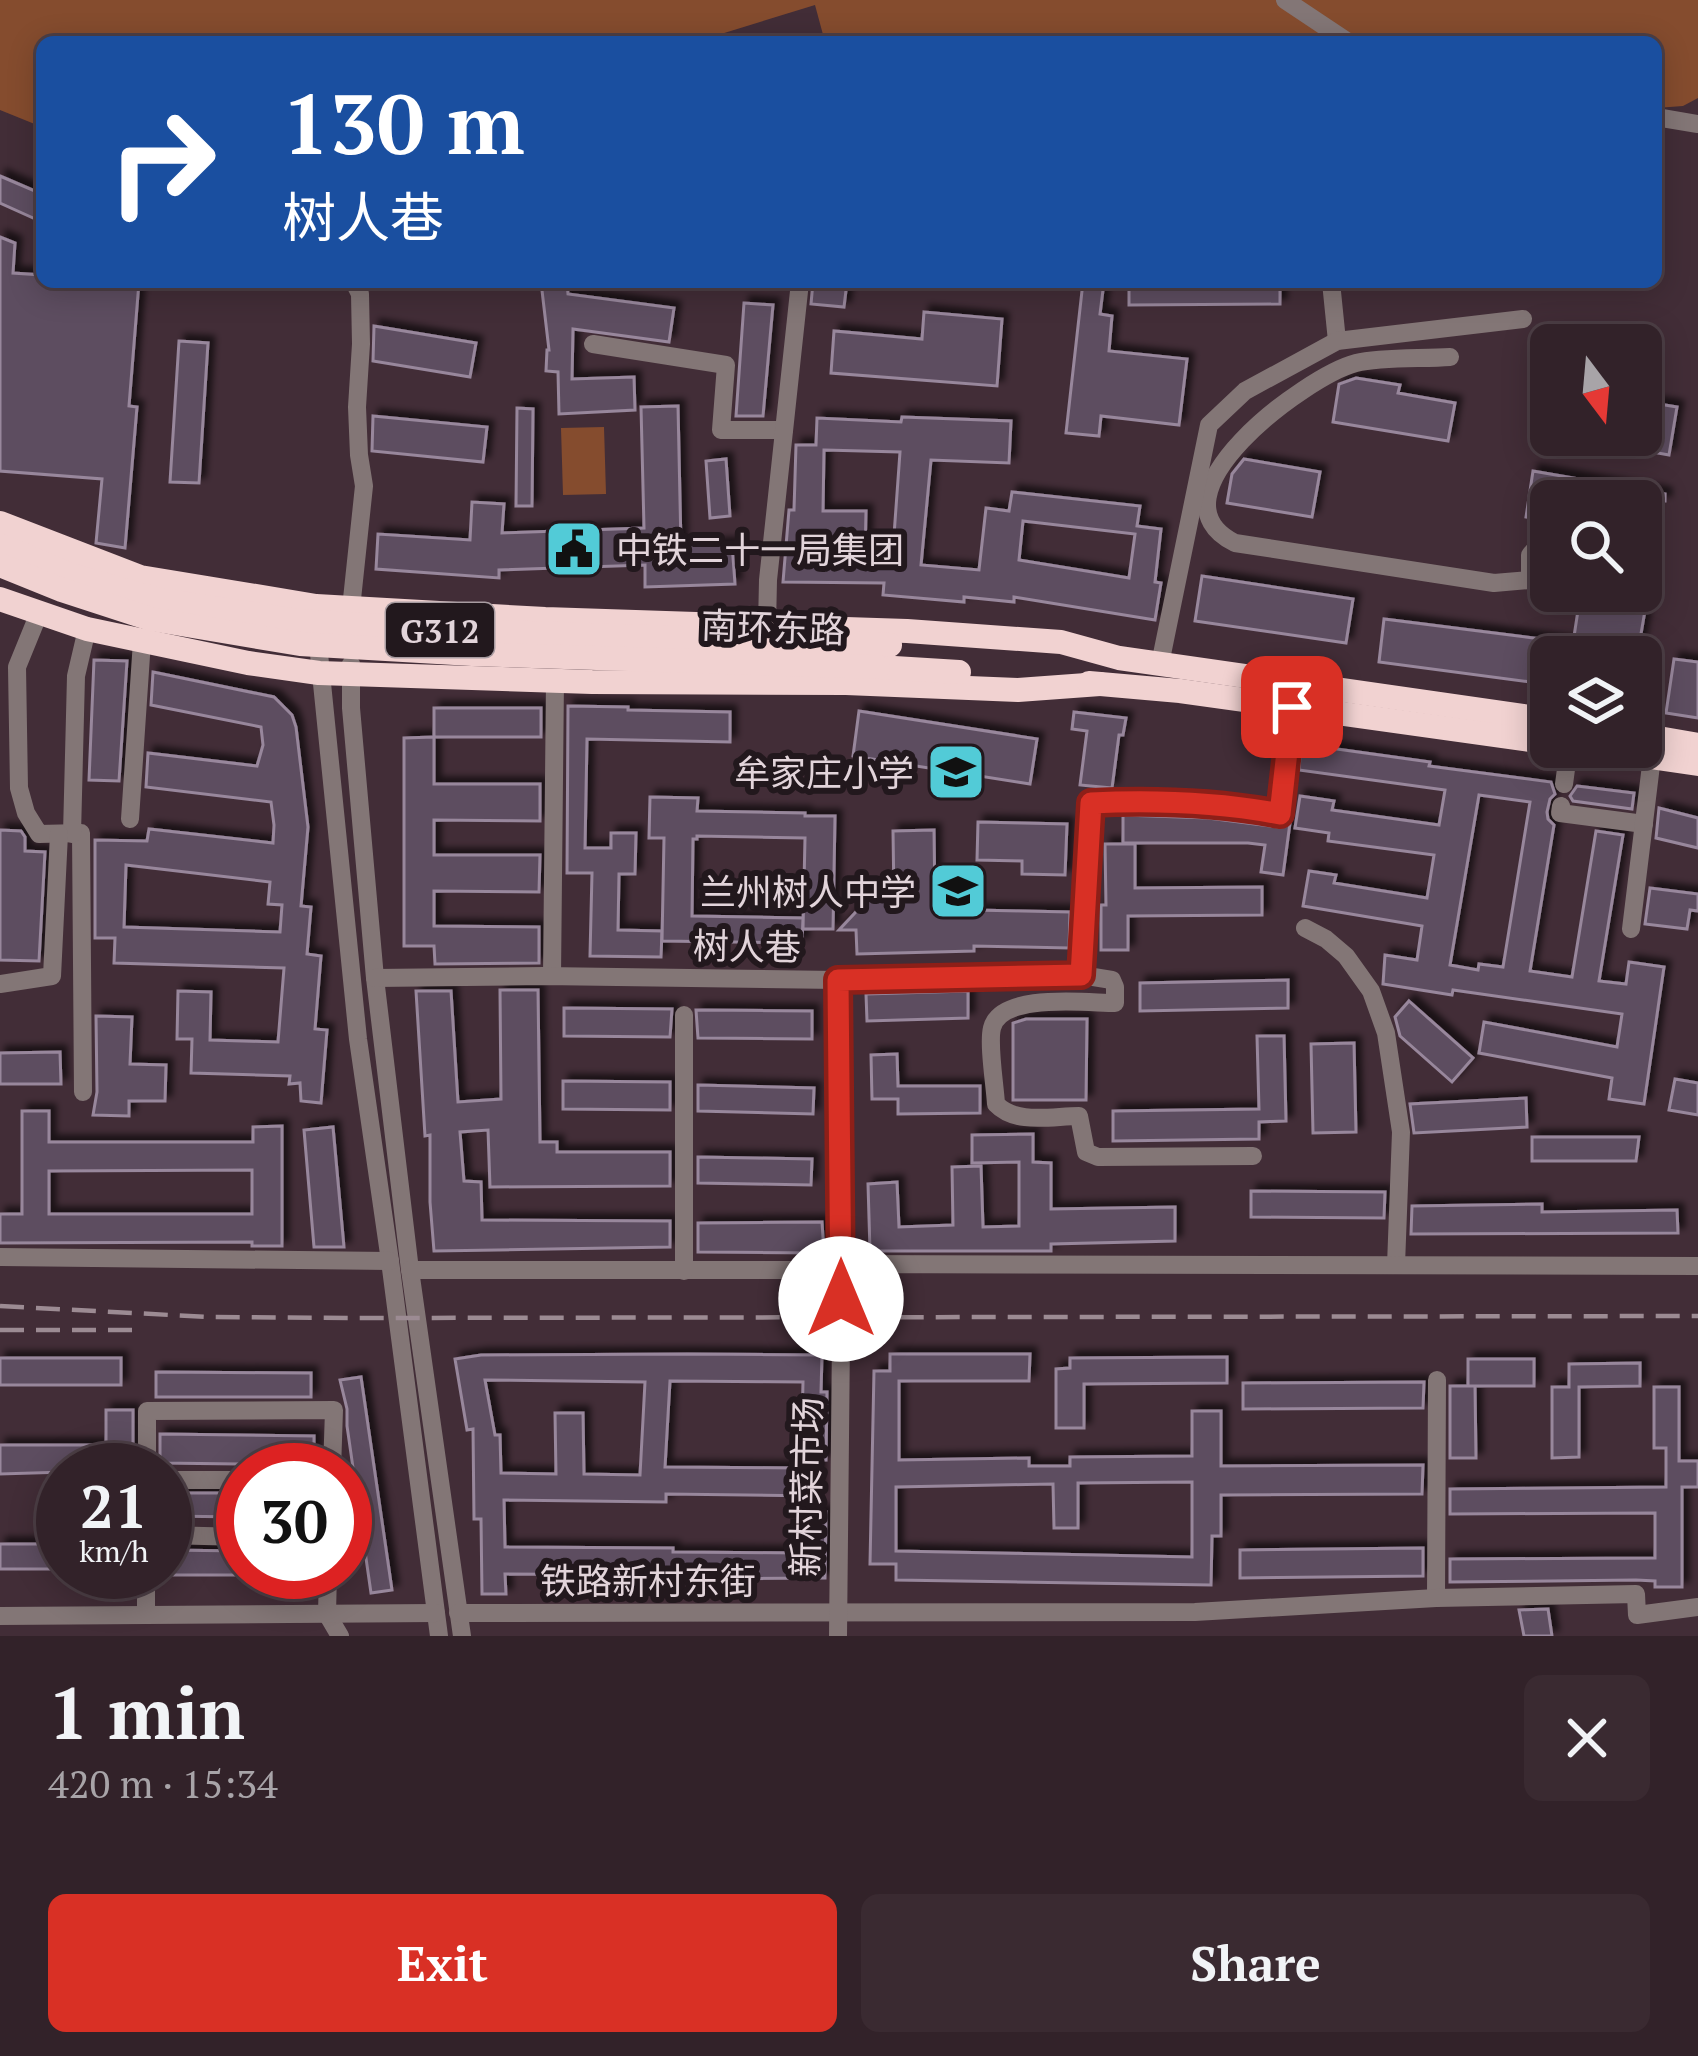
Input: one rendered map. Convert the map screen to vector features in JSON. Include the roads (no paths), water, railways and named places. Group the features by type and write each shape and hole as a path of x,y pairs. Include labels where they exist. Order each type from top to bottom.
{"highway":[{"name":"南环东路","path":"0,523 140,577 316,606 545,619 885,629 1061,642 1119,658 1530,717"},
{"name":"南环东路","path":"0,545 71,575 156,599 298,621 884,656 1530,740"},
{"name":"南环东路","path":"0,565 151,620 300,644 472,654 1119,658"},
{"path":"0,599 87,629 319,673 1018,690 1100,684"},
{"path":"1662,746 1698,745"},
{"path":"1662,751 1698,764"}],"street":[{"path":"1285,0 1339,36"},
{"path":"1662,117 1698,124"},
{"path":"357,288 361,344 357,407 364,486 350,608 351,708 375,978 461,1636"},
{"path":"767,626 799,288"},
{"path":"1332,288 1337,341"},
{"path":"1160,664 1202,495 1210,425 1244,391 1337,341 1523,319"},
{"path":"593,344 726,365 721,430 784,430"},
{"path":"1202,495 1228,455 1316,381 1356,363 1450,357"},
{"path":"1202,495 1215,530 1235,543 1494,583 1529,580 1530,555"},
{"path":"316,606 358,1039 439,1636"},
{"path":"39,613 9,679 19,788 39,834 81,833 83,1092"},
{"path":"0,984 52,976 76,676 87,629"},
{"path":"130,819 142,641"},
{"path":"552,976 554,680"},
{"path":"1253,1156 1098,1157 1086,1151 1079,1116 1006,1114 996,1104 991,1030 997,1018 1030,1003 1115,1003 1112,980 1081,975 1091,803 1195,802 1280,814 1292,707"},
{"path":"1564,784 1566,768"},
{"path":"1631,929 1646,768"},
{"path":"1561,806 1560,812 1644,824"},
{"path":"1305,928 1346,956 1371,991 1386,1034 1401,1132 1396,1265"},
{"name":"树人巷","path":"375,978 838,980 1081,975"},
{"path":"838,980 841,1299"},
{"path":"684,1016 684,1271"},
{"path":"0,1256 390,1262"},
{"path":"410,1270 816,1270 841,1264 1698,1266"},
{"name":"新村菜市场","path":"838,1636 841,1338"},
{"path":"1436,1598 1437,1380"},
{"path":"147,1443 147,1411 334,1409 333,1443"},
{"name":"铁路新村东街","path":"458,1613 1195,1612 1436,1598 1636,1594 1637,1615 1698,1607"},
{"path":"146,1599 146,1615"},
{"path":"327,1599 327,1614 340,1636"},
{"path":"0,1616 436,1613"}],"tunnel":[{"path":"841,1299 841,1338"}],"railway":[{"path":"0,1306 208,1317 357,1318 1698,1316"},
{"path":"0,1330 138,1330"}],"place":[{"name":"中铁二十一局集团","path":"574,549"},
{"name":"牟家庄小学","path":"956,772"},
{"name":"兰州树人中学","path":"958,891"}]}
